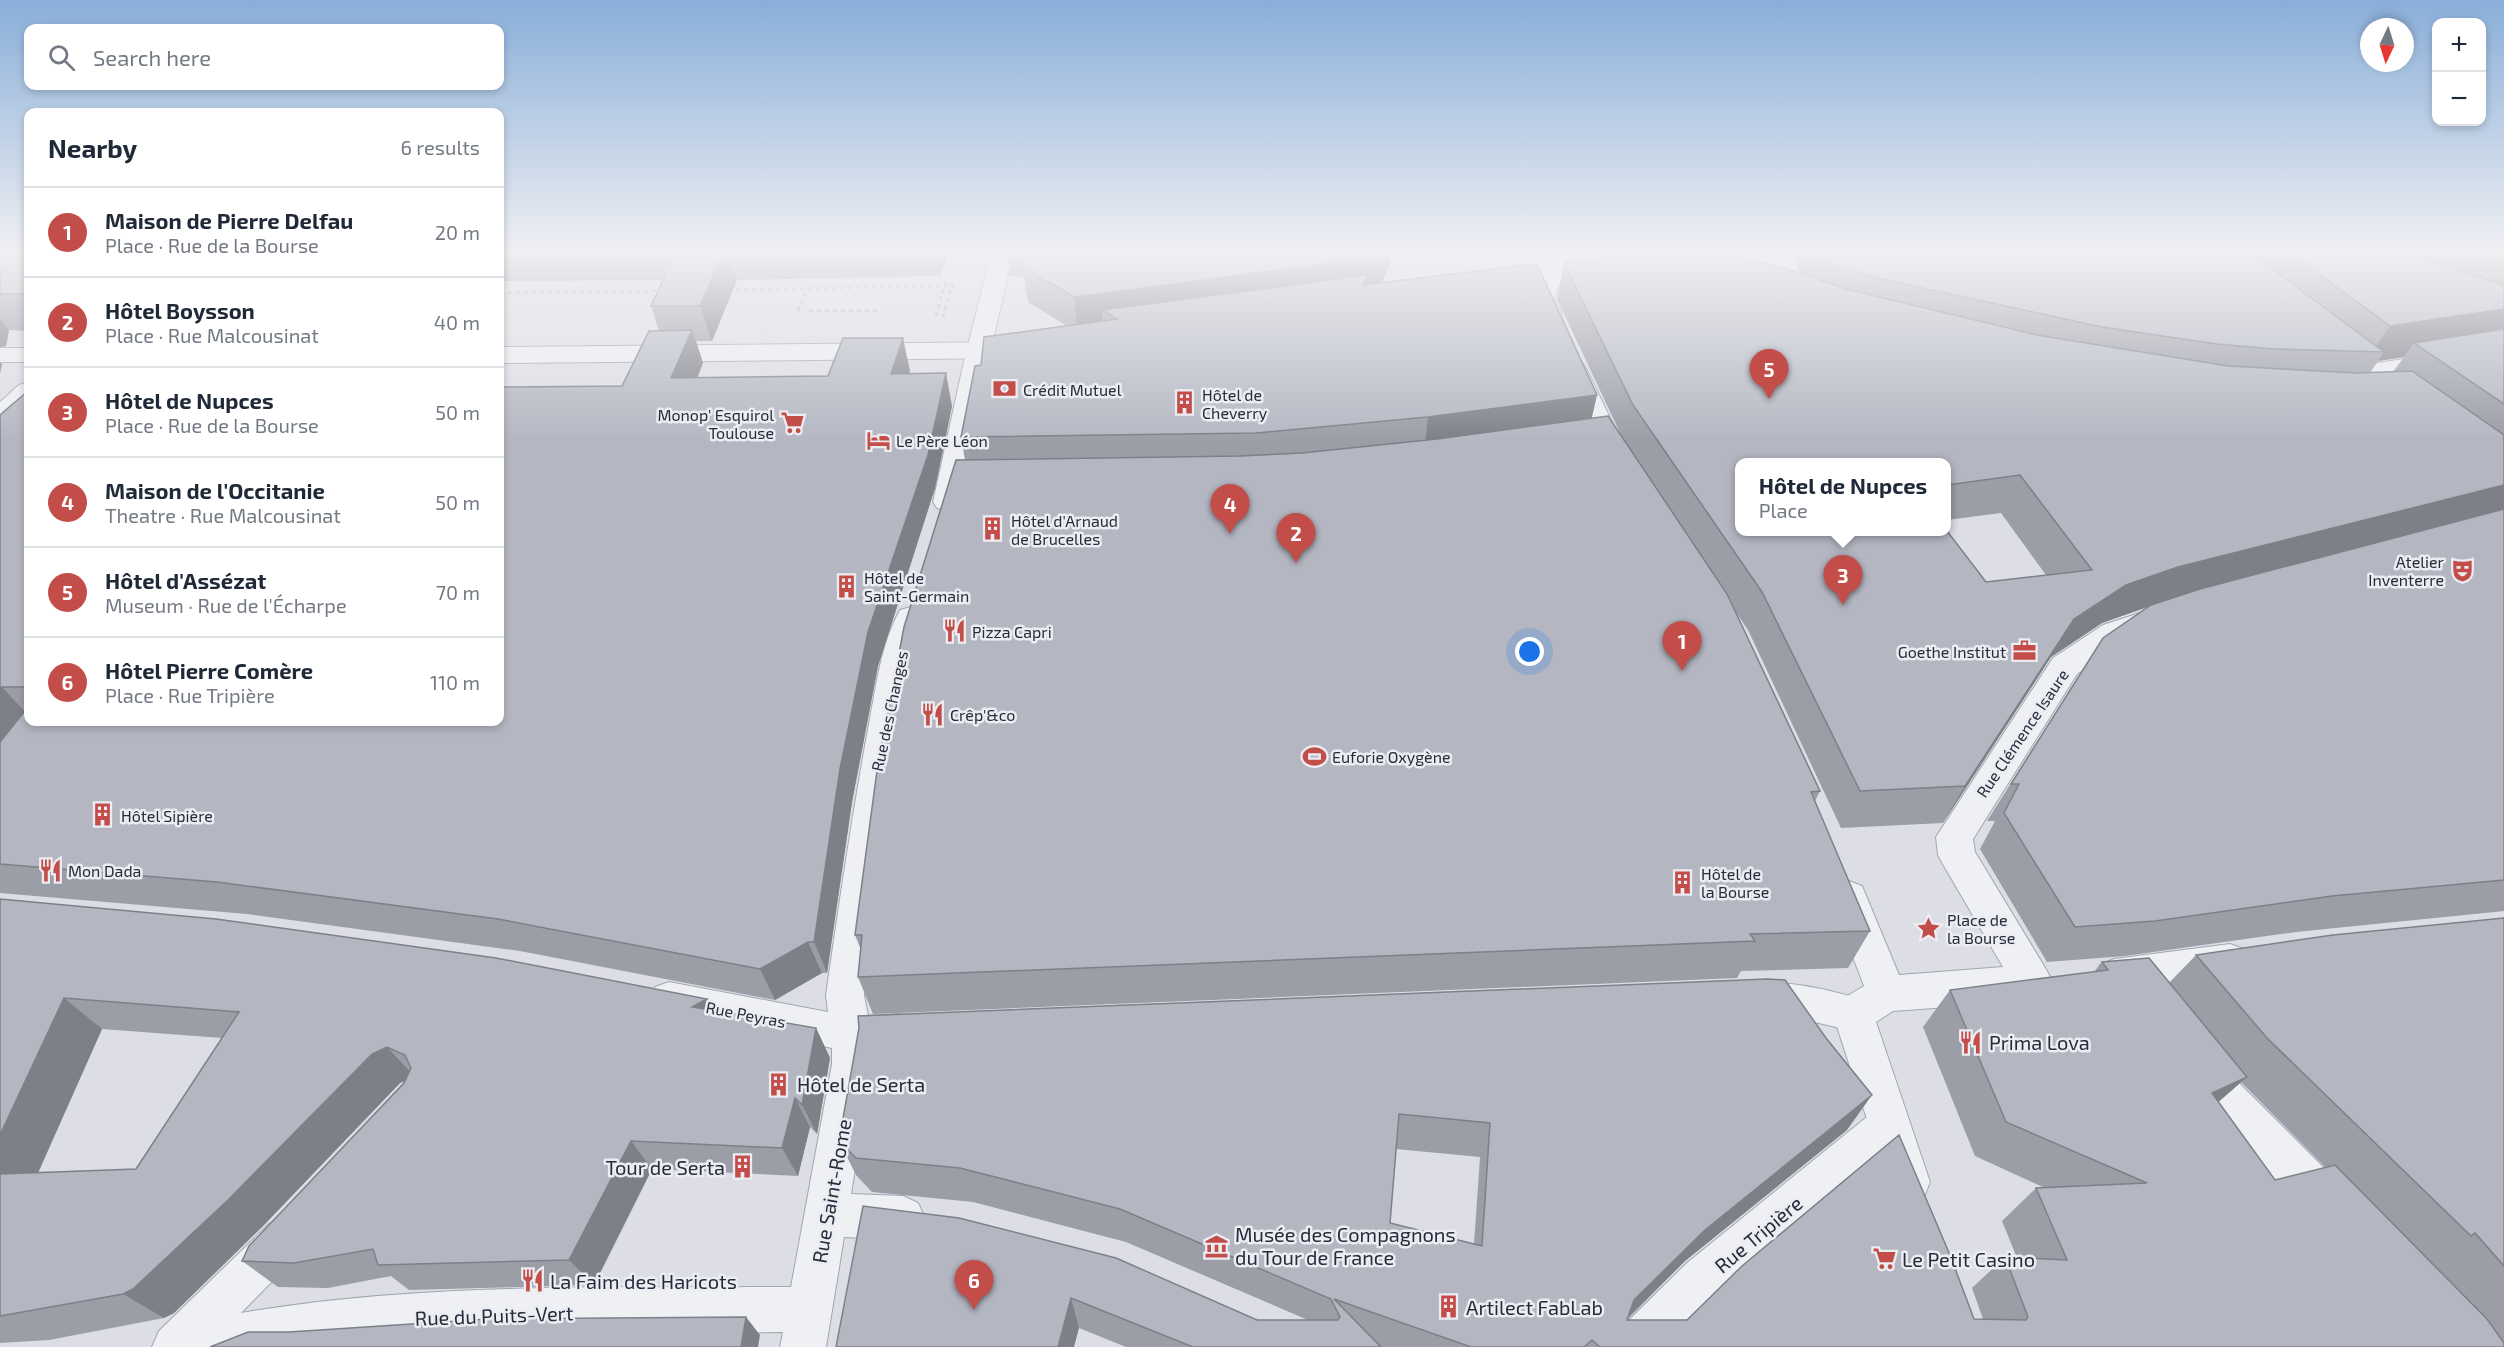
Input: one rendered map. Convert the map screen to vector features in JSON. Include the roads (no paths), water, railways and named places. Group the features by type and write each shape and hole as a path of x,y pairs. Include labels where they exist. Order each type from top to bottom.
{"street":[{"path":"937,533 962,489 979,350 988,316"},
{"path":"1551,316 1608,443 1634,482"},
{"path":"504,355 1045,348"},
{"path":"2384,392 2350,366 2504,351"},
{"path":"0,355 24,355"},
{"path":"0,416 24,394"},
{"path":"1579,447 1608,443"},
{"name":"Rue des Changes","path":"851,1034 845,995 871,802 896,666 920,588"},
{"name":"Rue Clémence Isaure","path":"2060,981 1957,855 1954,837 2066,666 2114,633 2165,615"},
{"path":"1835,860 1870,1004 1888,1126 1919,1214"},
{"path":"1724,998 1870,1004 2060,981 2125,976 2262,956"},
{"path":"2125,976 2214,1087 2355,1231"},
{"name":"Rue Peyras","path":"634,992 851,1034 933,1031"},
{"name":"Rue Saint-Rome","path":"807,1328 852,1064 851,1034"},
{"name":"Rue Tripière","path":"1634,1347 1703,1280 1888,1126"},
{"path":"175,1347 311,1210"},
{"path":"826,1215 882,1215 938,1222"},
{"name":"Rue du Puits-Vert","path":"179,1347 305,1325 509,1312 807,1328"}],"place":[{"name":"Crédit Mutuel","path":"1005,389"},
{"name":"Hôtel d'Assézat","path":"1769,399"},
{"name":"Hôtel de Cheverry","path":"1184,403"},
{"name":"Monop' Esquirol Toulouse","path":"792,423"},
{"name":"Le Père Léon","path":"878,440"},
{"name":"Hôtel d'Arnaud de Brucelles","path":"993,529"},
{"name":"Maison de l'Occitanie","path":"1230,534"},
{"name":"Hôtel Boysson","path":"1296,563"},
{"name":"Atelier Inventerre","path":"2462,570"},
{"name":"Hôtel de Saint-Germain","path":"846,586"},
{"name":"Hôtel de Nupces","path":"1843,605"},
{"name":"Pizza Capri","path":"954,631"},
{"name":"Goethe Institut","path":"2024,651"},
{"name":"Maison de Pierre Delfau","path":"1682,671"},
{"name":"Crêp'&co","path":"932,714"},
{"name":"Euforie Oxygène","path":"1314,756"},
{"name":"Hôtel Sipière","path":"103,815"},
{"name":"Mon Dada","path":"50,870"},
{"name":"Hôtel de la Bourse","path":"1683,882"},
{"name":"Place de la Bourse","path":"1929,928"},
{"name":"Prima Lova","path":"1971,1042"},
{"name":"Hôtel de Serta","path":"779,1084"},
{"name":"Tour de Serta","path":"743,1167"},
{"name":"Musée des Compagnons du Tour de France","path":"1217,1246"},
{"name":"Le Petit Casino","path":"1884,1259"},
{"name":"La Faim des Haricots","path":"532,1281"},
{"name":"Artilect FabLab","path":"1448,1307"},
{"name":"Hôtel Pierre Comère","path":"974,1310"}]}
